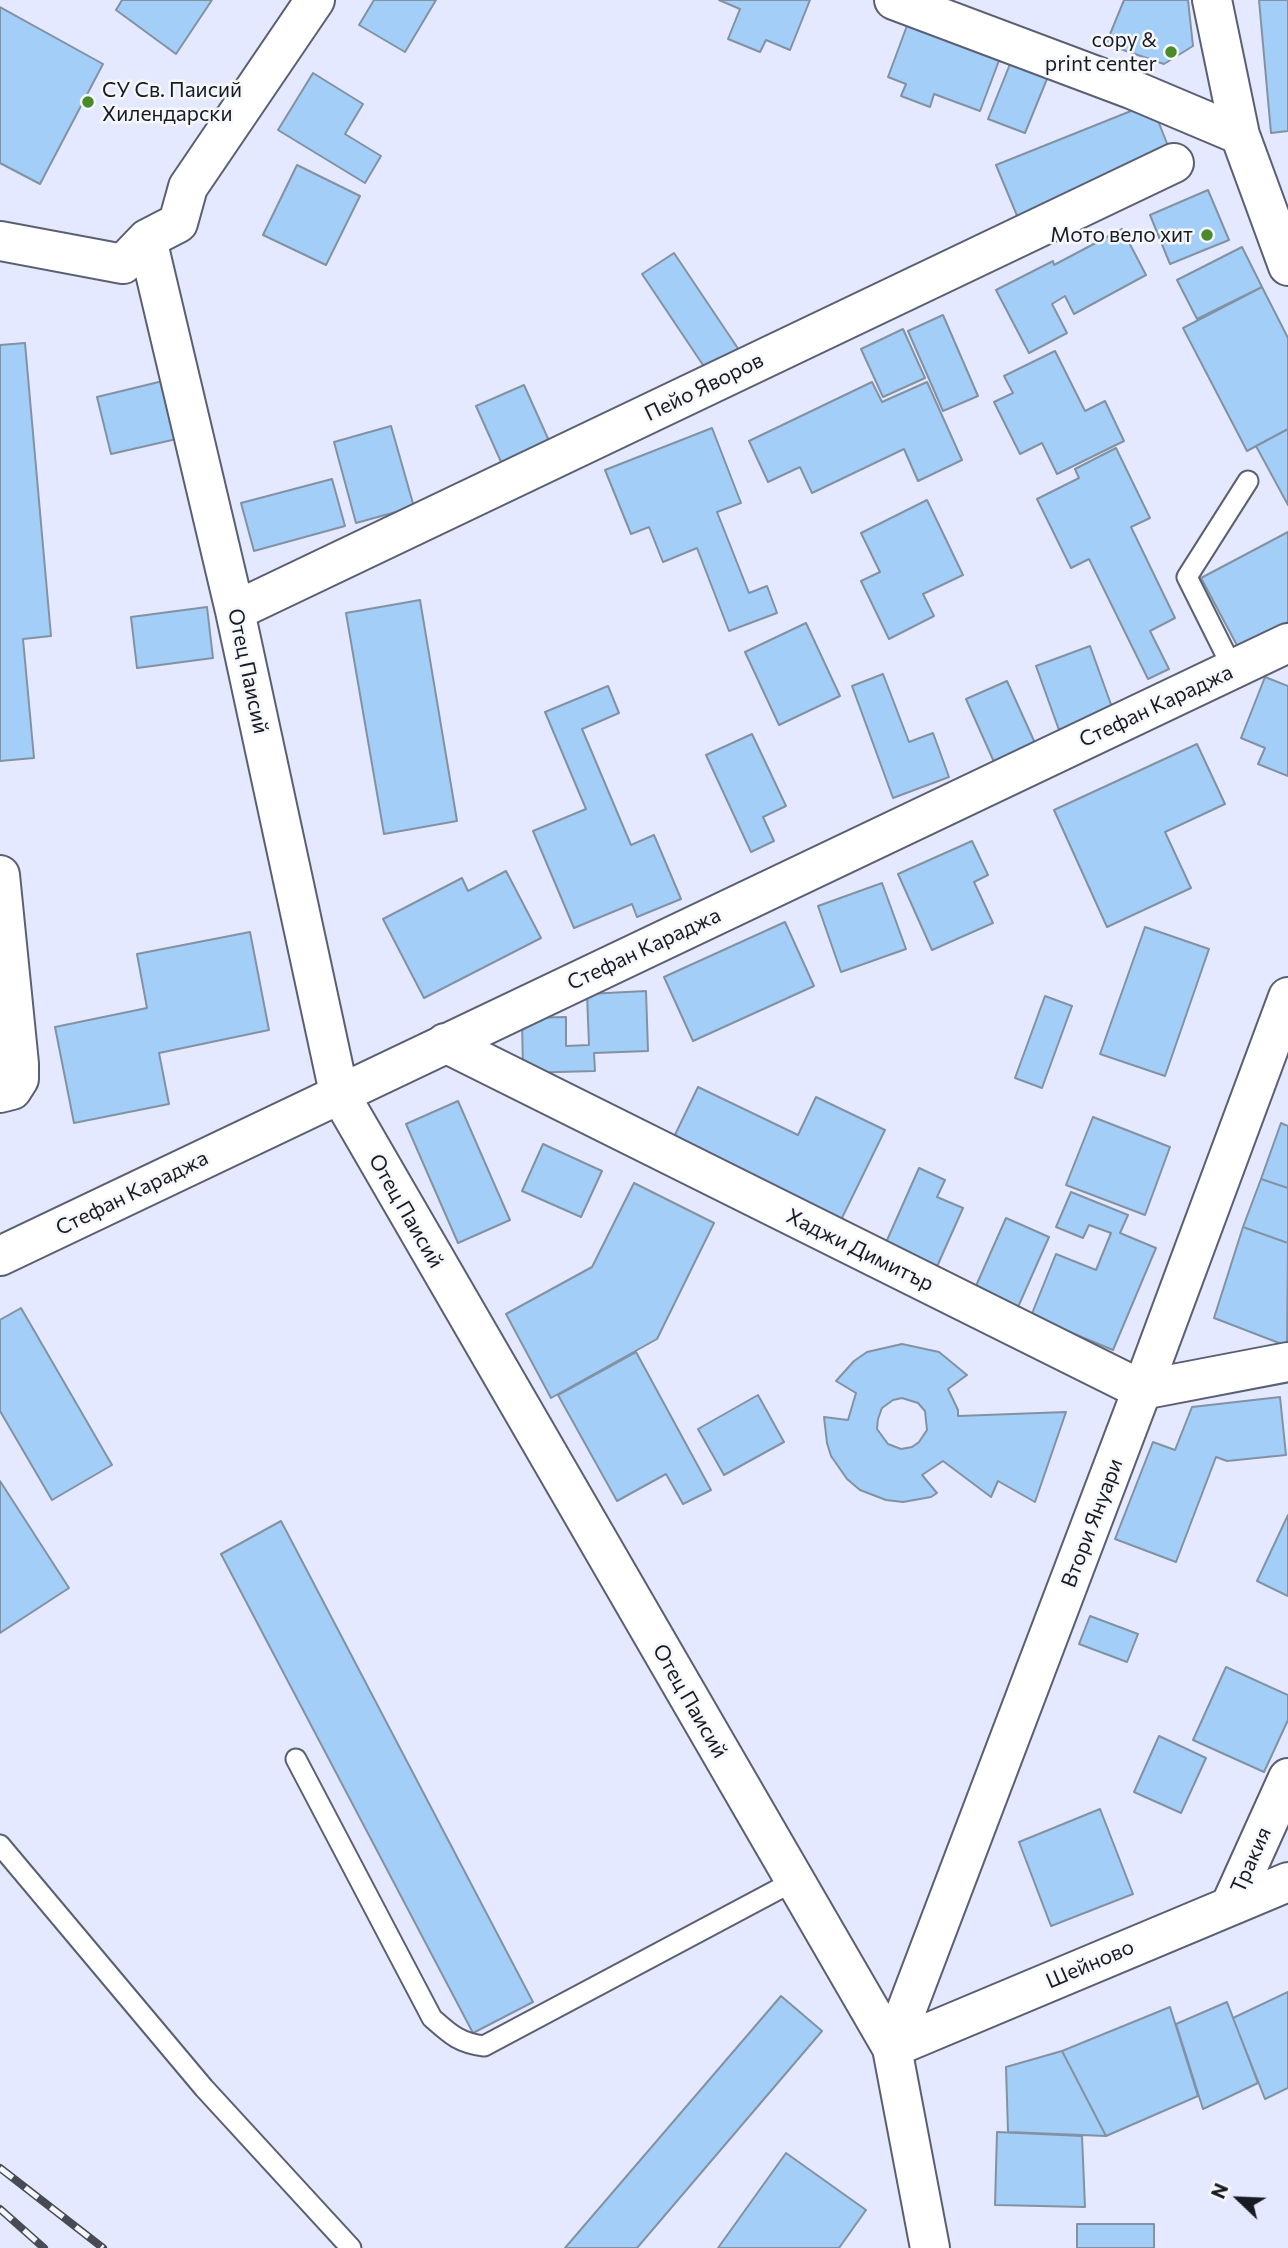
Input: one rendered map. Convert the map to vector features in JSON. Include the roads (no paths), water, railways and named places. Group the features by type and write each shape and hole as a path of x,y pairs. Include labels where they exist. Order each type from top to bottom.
{"street":[{"path":"0,241 123,264 147,239 178,223 188,187 314,0"},
{"path":"894,0 1131,89 1240,135"},
{"path":"1212,0 1240,135 1288,266"},
{"name":"Пейо Яворов","path":"235,611 1174,163"},
{"name":"Отец Паисий","path":"147,239 235,611 339,1093 892,2048 930,2248"},
{"name":"Стефан Караджа","path":"0,1256 1288,643"},
{"path":"0,875 19,1079 12,1090 0,1093"},
{"name":"Втори Януари","path":"892,2048 1288,997"},
{"name":"Хаджи Димитър","path":"445,1043 1142,1390"},
{"path":"1142,1390 1288,1362"},
{"name":"Тракия","path":"1231,1904 1288,1778"},
{"name":"Шейново","path":"892,2048 1288,1882"}],"lane":[{"path":"1233,669 1187,577 1248,481"},
{"path":"296,1759 432,2018 452,2036 467,2044 484,2046 794,1881"},
{"path":"0,1845 204,2088 351,2248"}],"railway":[{"path":"0,2168 103,2248"},
{"path":"0,2209 44,2248"}],"place":[{"name":"copy & print center","path":"1171,52"},
{"name":"СУ Св. Паисий Хилендарски","path":"88,102"},
{"name":"Мото вело хит","path":"1207,235"}]}
